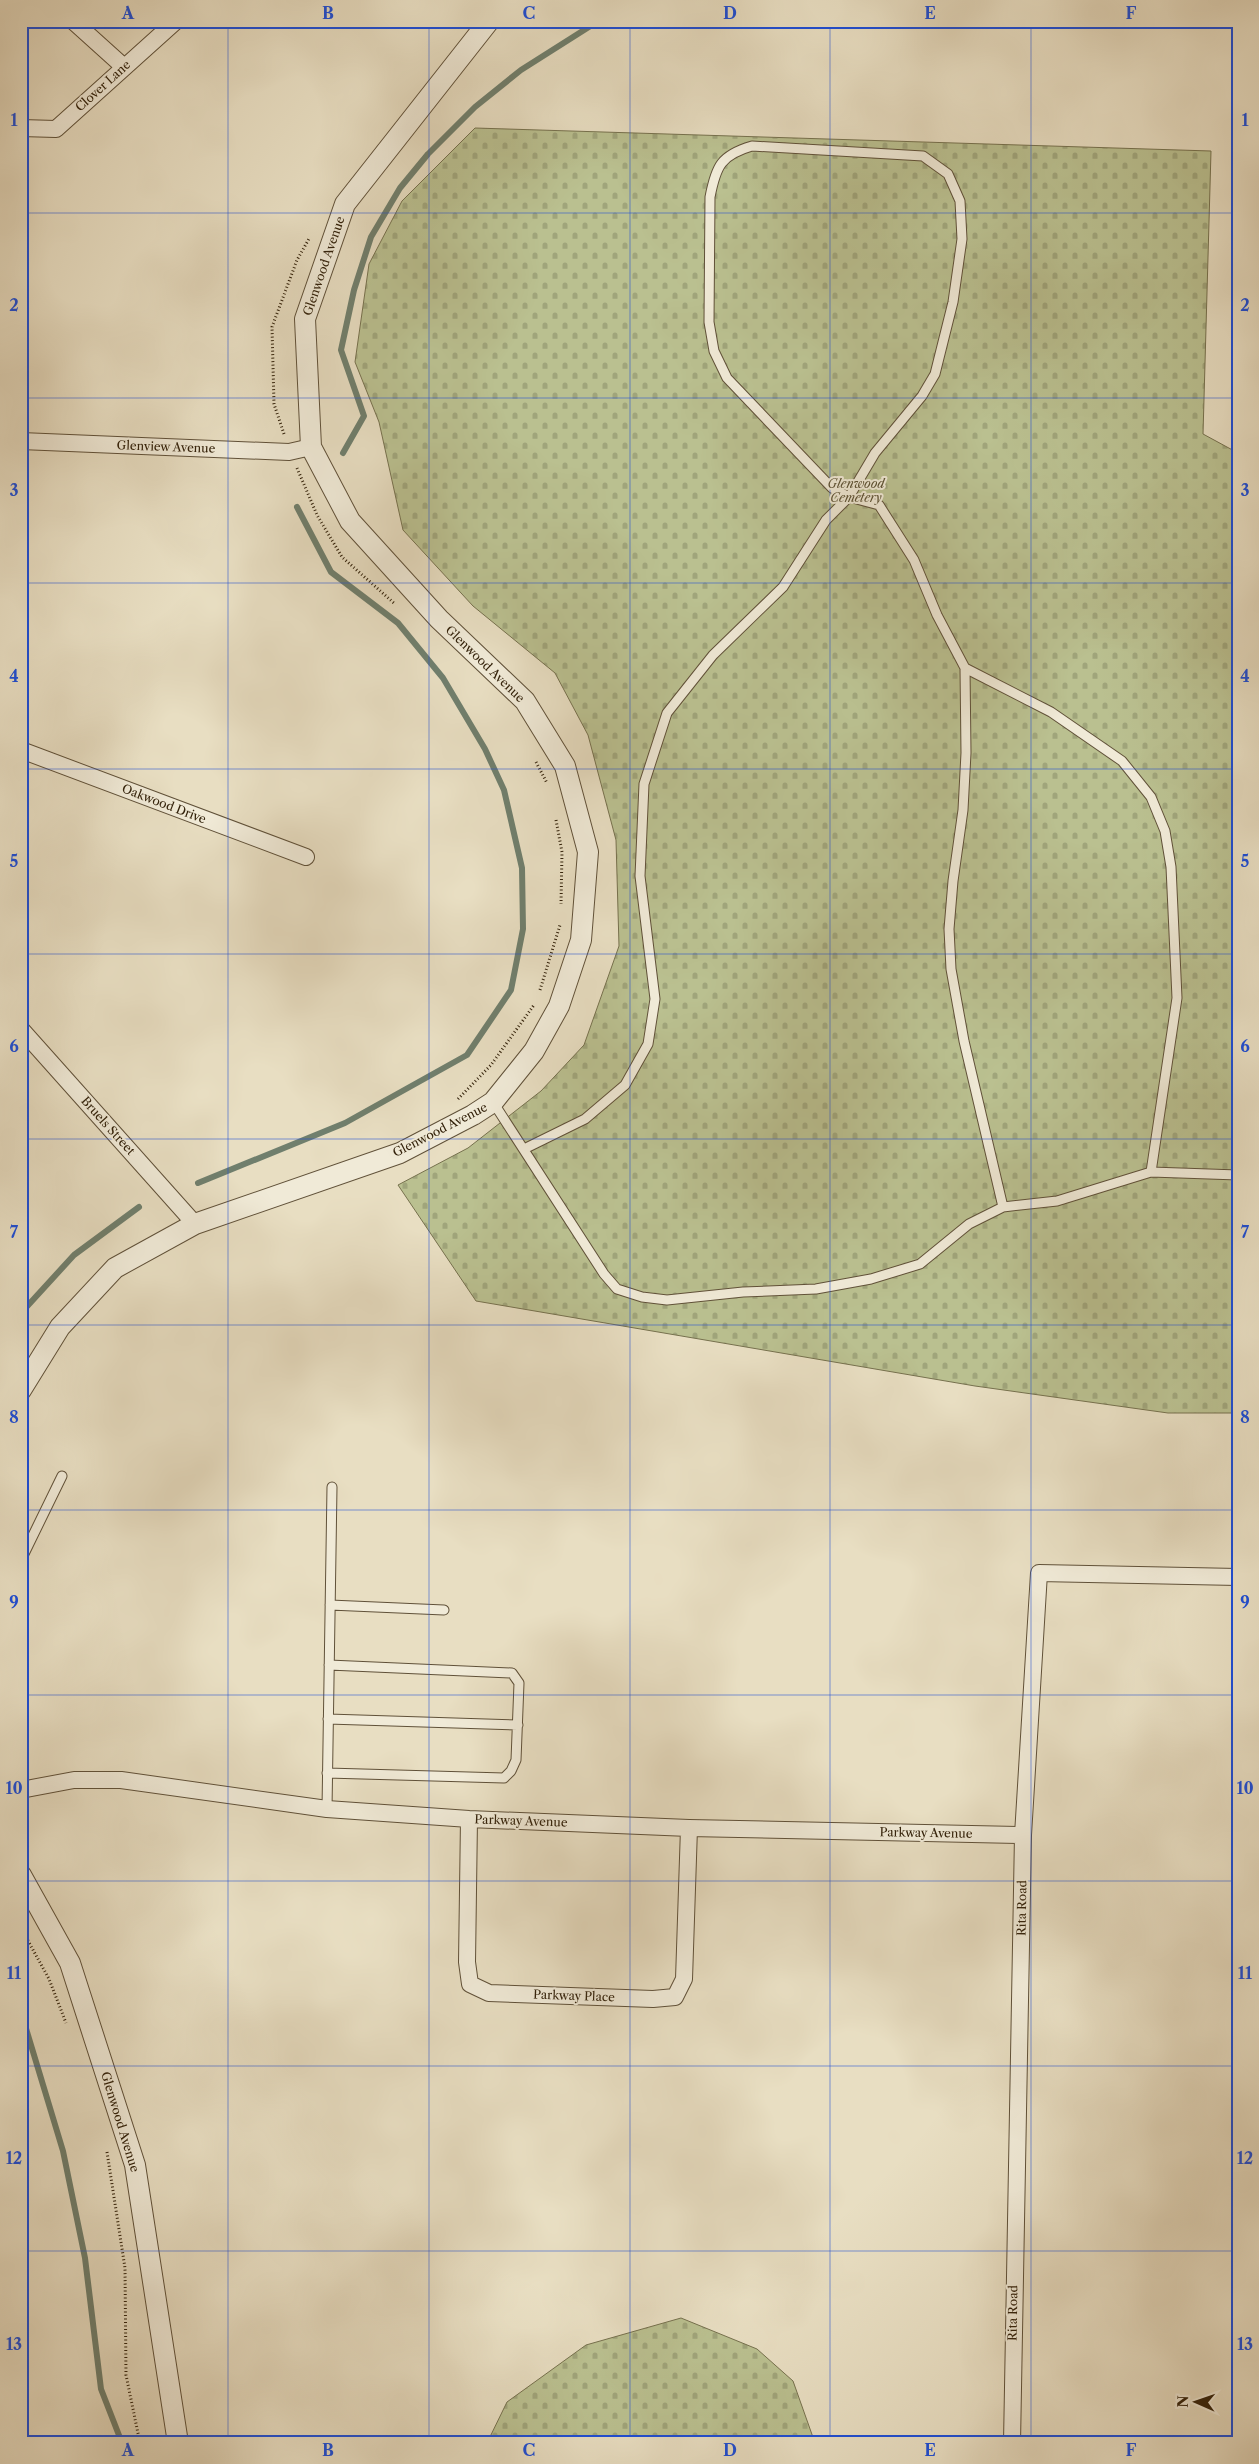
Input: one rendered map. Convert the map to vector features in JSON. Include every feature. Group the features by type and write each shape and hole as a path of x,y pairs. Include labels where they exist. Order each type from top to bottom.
{"street":[{"path":"73,21 124,67"},
{"name":"Clover Lane","path":"21,128 56,129 176,21"},
{"name":"Glenwood Avenue","path":"21,1390 60,1327 115,1268 196,1224 400,1153 494,1102 534,1050 559,1006 581,940 588,852 565,766 525,700 439,620 350,521 311,447 305,319 345,204 489,21"},
{"name":"Glenview Avenue","path":"21,441 289,452 311,447"},
{"name":"Oakwood Drive","path":"21,750 306,857"},
{"name":"Bruels Street","path":"21,1029 196,1224"},
{"name":"Rita Road","path":"1012,2443 1023,1835 1039,1573 1238,1577"},
{"name":"Parkway Avenue","path":"22,1787 74,1780 122,1780 327,1809 469,1819 689,1828 1023,1835"},
{"name":"Parkway Place","path":"469,1819 467,1962 470,1984 490,1994 653,1999 675,1997 684,1979 689,1828"},
{"name":"Glenwood Avenue","path":"21,1875 70,1963 135,2165 178,2443"}],"lane":[{"path":"524,1149 585,1120 626,1085 648,1044 655,999 640,876 644,784 667,713 713,655 783,587 826,520 849,497 875,453 922,396 934,374 953,302 962,239 960,201 948,174 923,156 837,149 752,146 734,152 720,164 714,176 710,197 710,322 714,351 727,378 832,488 849,497 879,505 914,560 937,614 965,668 963,810 953,881 949,929 951,969 964,1041 1003,1207"},
{"path":"965,668 1050,712 1122,762 1151,797 1165,831 1171,867 1176,998 1151,1172"},
{"path":"494,1102 604,1274 617,1290 666,1300 743,1292 816,1289 871,1279 920,1264 969,1224 1003,1207 1057,1201 1151,1172 1238,1175"},
{"path":"21,1560 62,1476"},
{"path":"327,1809 332,1487"},
{"path":"330,1605 444,1610"},
{"path":"327,1773 504,1778 511,1771 516,1760 519,1683 512,1673 329,1665"},
{"path":"328,1719 518,1725"}],"path":[{"path":"314,229 298,260 272,327 274,404 289,452 317,514 342,557 402,610"},
{"path":"536,760 548,786"},
{"path":"555,813 562,852 561,912"},
{"path":"540,992 561,922"},
{"path":"456,1101 491,1065 537,1001"},
{"path":"21,1928 49,1979 66,2025"},
{"path":"106,2145 125,2268 126,2375 140,2443"}],"green space":[{"name":"Glenwood Cemetery","path":"475,128 1211,151 1203,434 1238,453 1238,1413 1168,1413 975,1386 476,1301 398,1185 468,1148 541,1091 584,1045 619,946 616,840 588,735 555,673 473,606 403,530 379,422 355,362 369,264 402,201"},
{"path":"681,2318 757,2349 793,2381 815,2443 487,2443 507,2402 586,2345"}],"waterway":[{"path":"343,453 364,416 341,350 354,290 371,237 400,188 428,154 475,107 521,70 592,25 595,21"},
{"path":"198,1183 345,1123 467,1055 511,990 523,929 522,868 504,790 485,749 443,678 398,623 331,572 297,507"},
{"path":"21,1313 74,1255 139,1207"},
{"path":"21,2012 63,2151 85,2258 101,2389 122,2443"}]}
